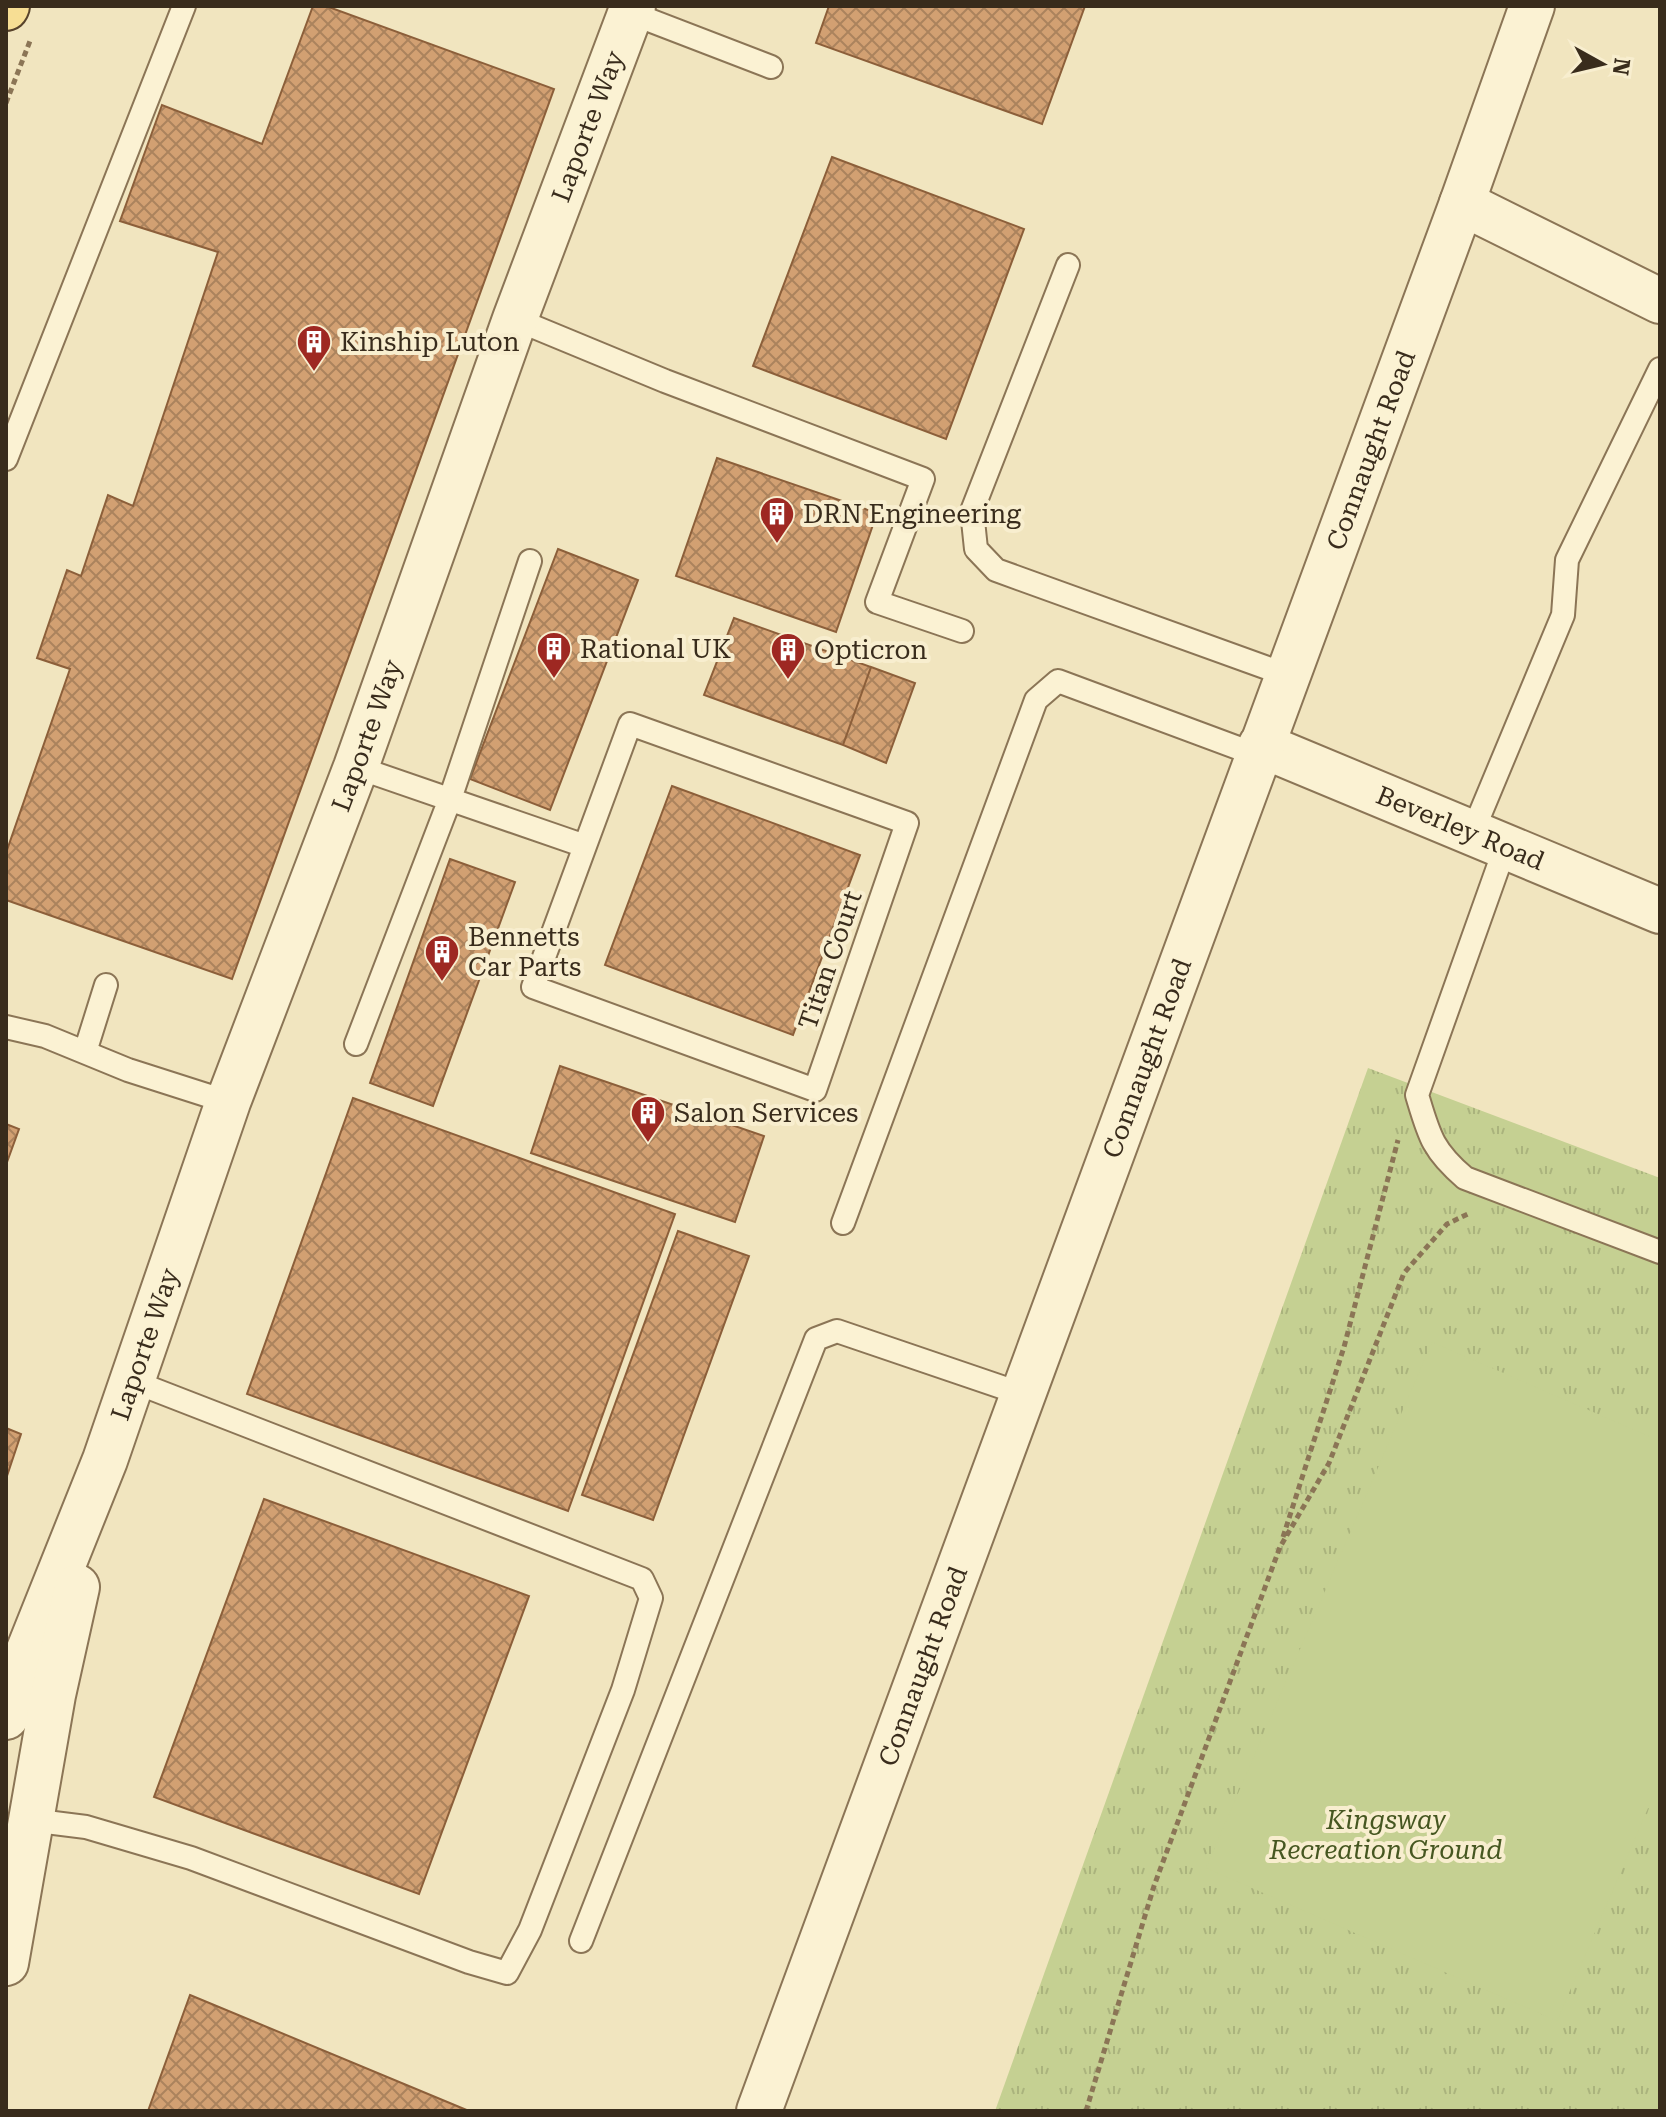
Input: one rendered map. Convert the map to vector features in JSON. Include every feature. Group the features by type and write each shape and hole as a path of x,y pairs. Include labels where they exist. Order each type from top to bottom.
{"street":[{"name":"Connaught Road","path":"759,2111 1532,6"},
{"name":"Laporte Way","path":"6,1717 14,1687 105,1460 228,1102 356,767 625,8"},
{"path":"1462,203 1660,301"},
{"name":"Beverley Road","path":"1259,750 1489,838 1660,911"},
{"name":"Laporte Way","path":"6,1963 53,1695 105,1460"}],"lane":[{"path":"6,459 184,6"},
{"path":"625,8 771,67"},
{"path":"1068,265 972,511 976,549 996,570 1287,675"},
{"path":"515,319 665,381 923,479 877,602 962,631"},
{"path":"1660,369 1567,560 1563,615 1489,838 1417,1095 1430,1136 1443,1159 1465,1178 1660,1252"},
{"path":"356,1044 450,799 530,561"},
{"path":"843,1223 1036,700 1058,681 1259,750"},
{"name":"Titan Court","path":"630,724 907,823 815,1090 533,987 585,846 630,724"},
{"path":"356,767 585,846"},
{"path":"85,1052 106,985"},
{"path":"6,1027 45,1036 128,1070 228,1102"},
{"path":"581,1941 816,1339 837,1331 1022,1394"},
{"path":"30,1820 86,1827 191,1858 469,1962 507,1973 530,1930 623,1690 651,1598 642,1579 132,1381"}],"path":[{"path":"6,103 15,16"},
{"path":"1086,2111 1154,1886 1280,1547 1344,1347 1394,1151 1417,1095"},
{"path":"1280,1547 1329,1463 1404,1273 1447,1224 1511,1195"}],"green space":[{"name":"Kingsway Recreation Ground","path":"1368,1068 1660,1178 1660,2111 995,2111"},
{"path":"1432,1342 1660,1441 1660,1780 1557,2021 1206,1868"}],"building":[{"name":"Kinship Luton","path":"313,6 326,6 554,89 232,979 6,900 6,853 70,669 37,658 67,570 81,576 108,495 133,506 218,252 120,221 162,105 262,144"},
{"path":"829,6 1085,6 1042,124 816,43"},
{"path":"832,157 1024,229 946,439 753,366"},
{"name":"DRN Engineering","path":"717,458 877,513 836,632 676,576"},
{"name":"Rational UK","path":"558,549 638,580 550,810 470,779"},
{"name":"Opticron","path":"734,618 871,667 843,745 704,695"},
{"path":"871,667 915,683 886,763 843,745"},
{"path":"672,786 860,855 793,1035 605,965"},
{"name":"Bennetts Car Parts","path":"450,859 515,882 433,1106 370,1083"},
{"name":"Salon Services","path":"560,1066 764,1136 735,1222 531,1153"},
{"path":"353,1098 675,1214 568,1511 247,1394"},
{"path":"6,1124 19,1129 6,1165"},
{"path":"678,1231 749,1256 653,1520 582,1495"},
{"path":"6,1428 21,1434 6,1479"},
{"path":"264,1499 529,1596 419,1894 154,1797"},
{"path":"190,1995 469,2111 148,2111"}],"place":[{"name":"Kinship Luton","path":"314,373"},
{"name":"DRN Engineering","path":"777,545"},
{"name":"Rational UK","path":"554,680"},
{"name":"Opticron","path":"788,681"},
{"name":"Bennetts Car Parts","path":"442,983"},
{"name":"Salon Services","path":"648,1144"}]}
